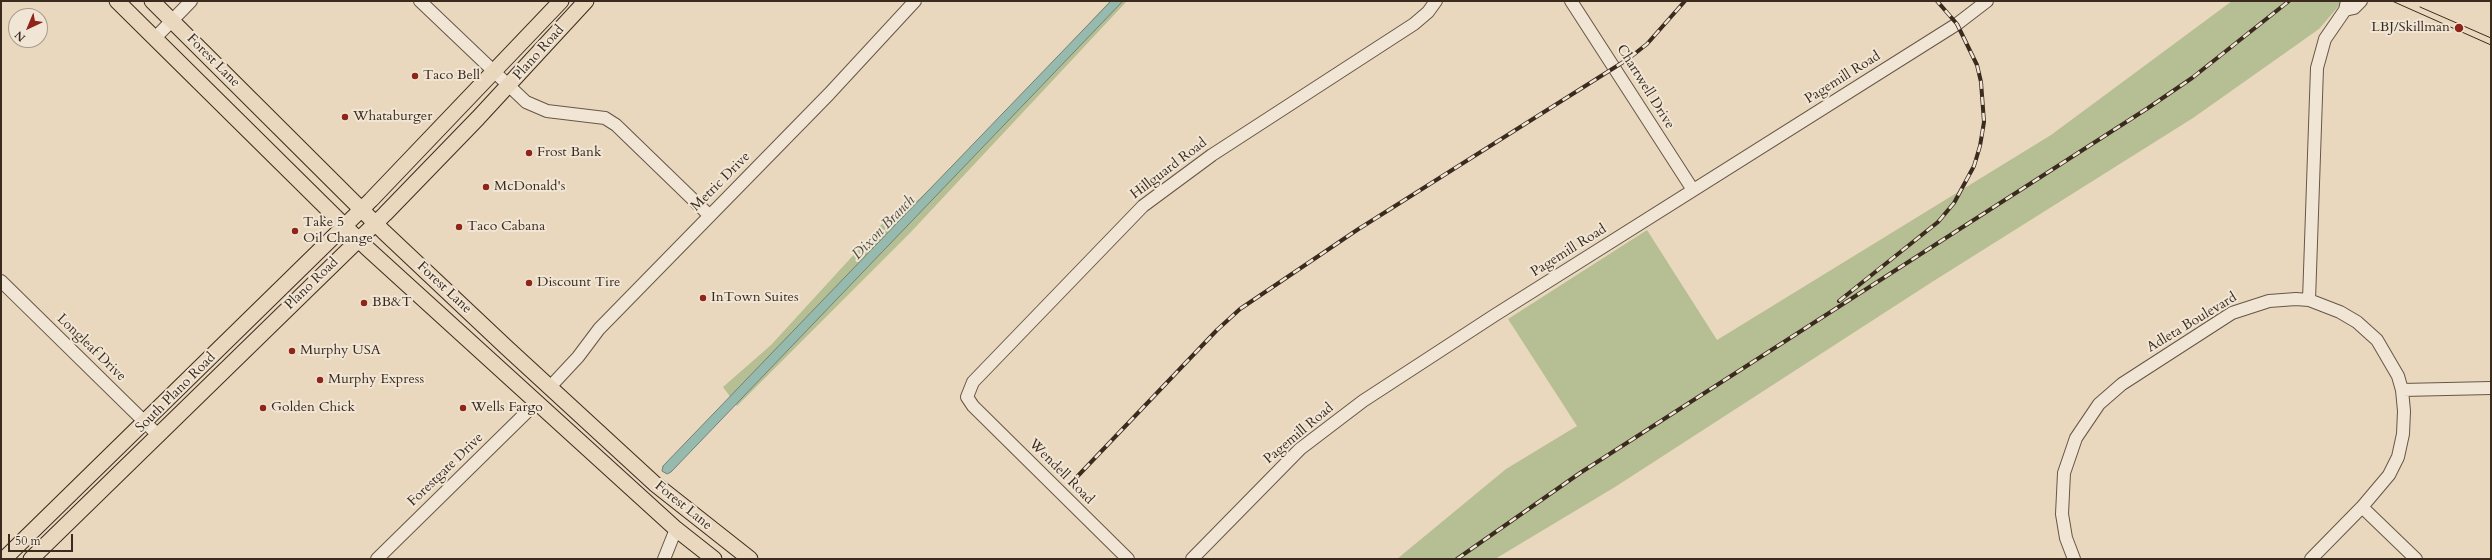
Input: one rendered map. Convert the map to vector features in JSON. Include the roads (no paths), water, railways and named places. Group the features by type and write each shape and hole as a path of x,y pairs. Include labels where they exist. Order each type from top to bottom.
{"main road":[{"name":"Forest Lane","path":"117,1 358,239 536,403 676,529 714,559"},
{"name":"Forest Lane","path":"152,1 375,222 550,387 687,511 750,559"},
{"name":"Plano Road","path":"345,225 494,73 561,1"},
{"name":"Plano Road","path":"31,559 159,436 215,378 375,222 508,86 586,1"},
{"name":"South Plano Road","path":"4,559 146,422 345,225"},
{"path":"536,403 550,387"},
{"path":"676,529 687,511"}],"street":[{"path":"155,38 191,1"},
{"path":"420,1 526,102 547,111 586,114 605,118 616,125 709,215"},
{"name":"Metric Drive","path":"550,387 578,358 599,329 829,94 915,1"},
{"name":"Hillguard Road","path":"973,406 967,397 972,382 1143,206 1212,155 1414,24 1428,12 1436,1"},
{"name":"Chartwell Drive","path":"1571,1 1693,190"},
{"name":"Pagemill Road","path":"1192,559 1276,472 1319,433 1441,350 1957,24 1988,1"},
{"path":"2309,300 2318,68 2325,39 2346,6 2354,8 2361,1"},
{"name":"Longleaf Drive","path":"1,281 159,436"},
{"name":"Adleta Boulevard","path":"2074,559 2066,538 2063,520 2063,480 2066,465 2076,438 2099,404 2122,384 2232,313 2269,301 2309,300 2340,312 2357,322 2377,340 2389,359 2402,390 2403,434 2398,457 2389,475 2362,507 2312,559"},
{"path":"2402,390 2491,388"},
{"name":"Forestgate Drive","path":"377,559 536,403"},
{"name":"Wendell Road","path":"973,406 1128,559"},
{"path":"2362,507 2416,559"},
{"path":"664,559 676,529"}],"water":[{"path":"1111,1 1123,1 671,472 667,474 662,471 663,466"}],"tram line":[{"path":"2392,1 2491,45"},
{"path":"2420,7 2491,38"}],"railway":[{"path":"1073,481 1217,330 1240,309 1357,230 1628,59 1647,44 1685,1"},
{"path":"1839,301 1938,222 1954,203 1974,166 1980,146 1984,122 1981,82 1977,65 1957,24 1937,1"},
{"path":"1457,559 1580,473 2148,108 2192,78 2289,1"}],"place":[{"name":"LBJ/Skillman","path":"2459,28"},
{"name":"Taco Bell","path":"415,76"},
{"name":"Whataburger","path":"345,117"},
{"name":"Frost Bank","path":"529,153"},
{"name":"McDonald's","path":"486,187"},
{"name":"Taco Cabana","path":"459,227"},
{"name":"Take 5 Oil Change","path":"295,231"},
{"name":"Discount Tire","path":"529,283"},
{"name":"InTown Suites","path":"703,298"},
{"name":"BB&T","path":"364,303"},
{"name":"Murphy USA","path":"292,351"},
{"name":"Murphy Express","path":"320,380"},
{"name":"Golden Chick","path":"263,408"},
{"name":"Wells Fargo","path":"463,408"}],"water label":[{"name":"Dixon Branch","path":"884,228"}]}
